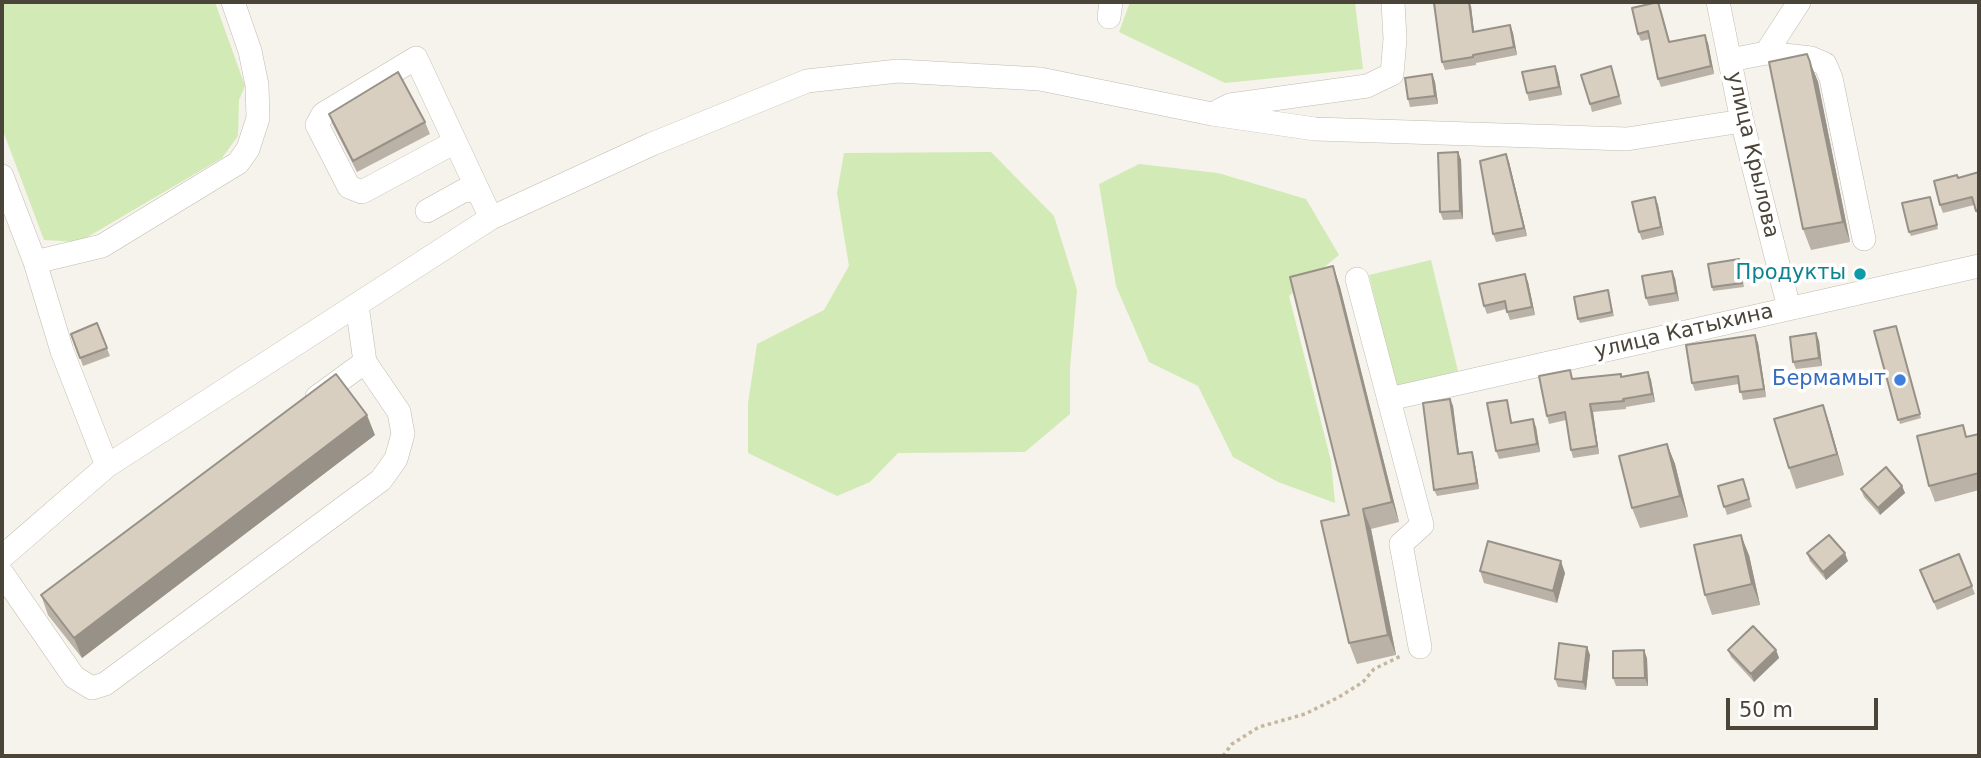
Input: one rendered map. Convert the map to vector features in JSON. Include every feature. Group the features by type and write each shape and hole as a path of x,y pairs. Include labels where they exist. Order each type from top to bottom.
{"street":[{"path":"35,262 102,246 238,163 248,149 258,118 257,85 250,51 233,2"},
{"path":"1212,114 1230,105 1367,86 1392,74 1395,38 1393,2"},
{"name":"улица Крылова","path":"1718,2 1742,121 1788,307"},
{"path":"1766,53 1799,2"},
{"path":"1730,60 1766,53 1811,58 1825,64 1864,239"},
{"path":"455,142 362,192 349,187 317,125 323,114 416,58 491,218"},
{"path":"2,557 104,462 357,305 491,218 652,144 807,80 898,71 1040,79 1212,114 1315,129 1627,139 1742,121"},
{"path":"2,177 35,262 62,351 104,462"},
{"path":"427,211 463,191 478,190"},
{"name":"улица Катыхина","path":"1389,399 1979,266"},
{"path":"1357,279 1422,525 1401,544 1420,647"},
{"path":"2,573 74,677 92,688 106,684 381,480 396,459 403,434 399,412 365,362 357,305"},
{"path":"297,411 365,362"},
{"path":"27,610 50,593"}],"path":[{"path":"1223,756 1232,744 1259,727 1305,714 1363,682 1374,669 1420,647"}],"green space":[{"path":"2,2 215,2 245,86 239,100 238,136 222,158 79,242 44,240 2,128"},
{"path":"1130,2 1355,2 1363,69 1225,83 1119,32"},
{"path":"991,152 1054,216 1077,290 1070,367 1070,414 1025,452 898,453 870,482 837,496 748,453 748,403 757,344 824,310 849,266 837,193 844,153"},
{"path":"1139,164 1218,173 1306,199 1339,255 1289,296 1331,461 1335,503 1278,482 1233,457 1198,386 1149,362 1116,286 1099,184"},
{"path":"1431,260 1458,371 1396,386 1369,275"}],"building":[{"path":"1469,2 1473,32 1510,25 1514,47 1442,62 1434,3"},
{"path":"1658,2 1669,42 1705,35 1711,66 1658,79 1648,31 1638,34 1632,8"},
{"path":"1807,54 1843,222 1803,229 1769,62"},
{"path":"1555,66 1559,87 1527,93 1522,72"},
{"path":"1611,66 1619,96 1590,104 1581,75"},
{"path":"398,72 425,122 353,161 329,114"},
{"path":"1432,74 1435,96 1408,99 1405,78"},
{"path":"1458,152 1460,211 1440,212 1438,153"},
{"path":"1506,154 1524,228 1493,234 1480,161"},
{"path":"1979,172 1979,210 1976,211 1972,197 1940,205 1934,181"},
{"path":"1655,197 1661,227 1639,232 1632,202"},
{"path":"1930,197 1937,225 1909,232 1902,203"},
{"path":"1739,259 1742,283 1712,287 1708,264"},
{"path":"1333,266 1392,502 1363,509 1388,635 1349,643 1321,521 1349,515 1290,277"},
{"path":"1672,271 1676,293 1646,298 1642,276"},
{"path":"1525,274 1532,307 1507,312 1505,301 1484,306 1479,284"},
{"path":"1608,290 1612,312 1578,319 1574,297"},
{"path":"97,323 107,348 80,358 71,334"},
{"path":"1896,326 1920,414 1898,420 1874,331"},
{"path":"1816,333 1819,358 1793,362 1790,337"},
{"path":"1755,335 1764,389 1740,392 1738,376 1692,383 1686,345"},
{"path":"1570,370 1572,379 1621,374 1621,377 1648,372 1652,394 1623,399 1624,401 1590,404 1597,446 1571,450 1565,412 1547,416 1539,376"},
{"path":"336,374 367,415 74,638 41,595"},
{"path":"1450,399 1458,454 1472,452 1477,483 1434,490 1423,403"},
{"path":"1507,400 1511,423 1533,419 1537,444 1496,451 1487,403"},
{"path":"1823,405 1837,454 1789,468 1774,419"},
{"path":"1963,425 1966,437 1979,434 1979,473 1929,486 1917,436"},
{"path":"1667,444 1680,496 1632,508 1619,456"},
{"path":"1886,467 1902,486 1878,508 1861,489"},
{"path":"1743,479 1749,499 1724,507 1718,486"},
{"path":"1741,535 1752,584 1705,595 1694,545"},
{"path":"1829,535 1845,553 1823,572 1807,553"},
{"path":"1488,541 1561,561 1553,591 1480,571"},
{"path":"1959,554 1972,586 1934,602 1920,570"},
{"path":"1753,626 1776,650 1751,674 1728,650"},
{"path":"1559,643 1587,647 1583,682 1555,679"},
{"path":"1644,650 1645,678 1613,678 1613,651"}],"place":[{"name":"Продукты","path":"1860,274"},
{"name":"Бермамыт","path":"1900,380"}]}
